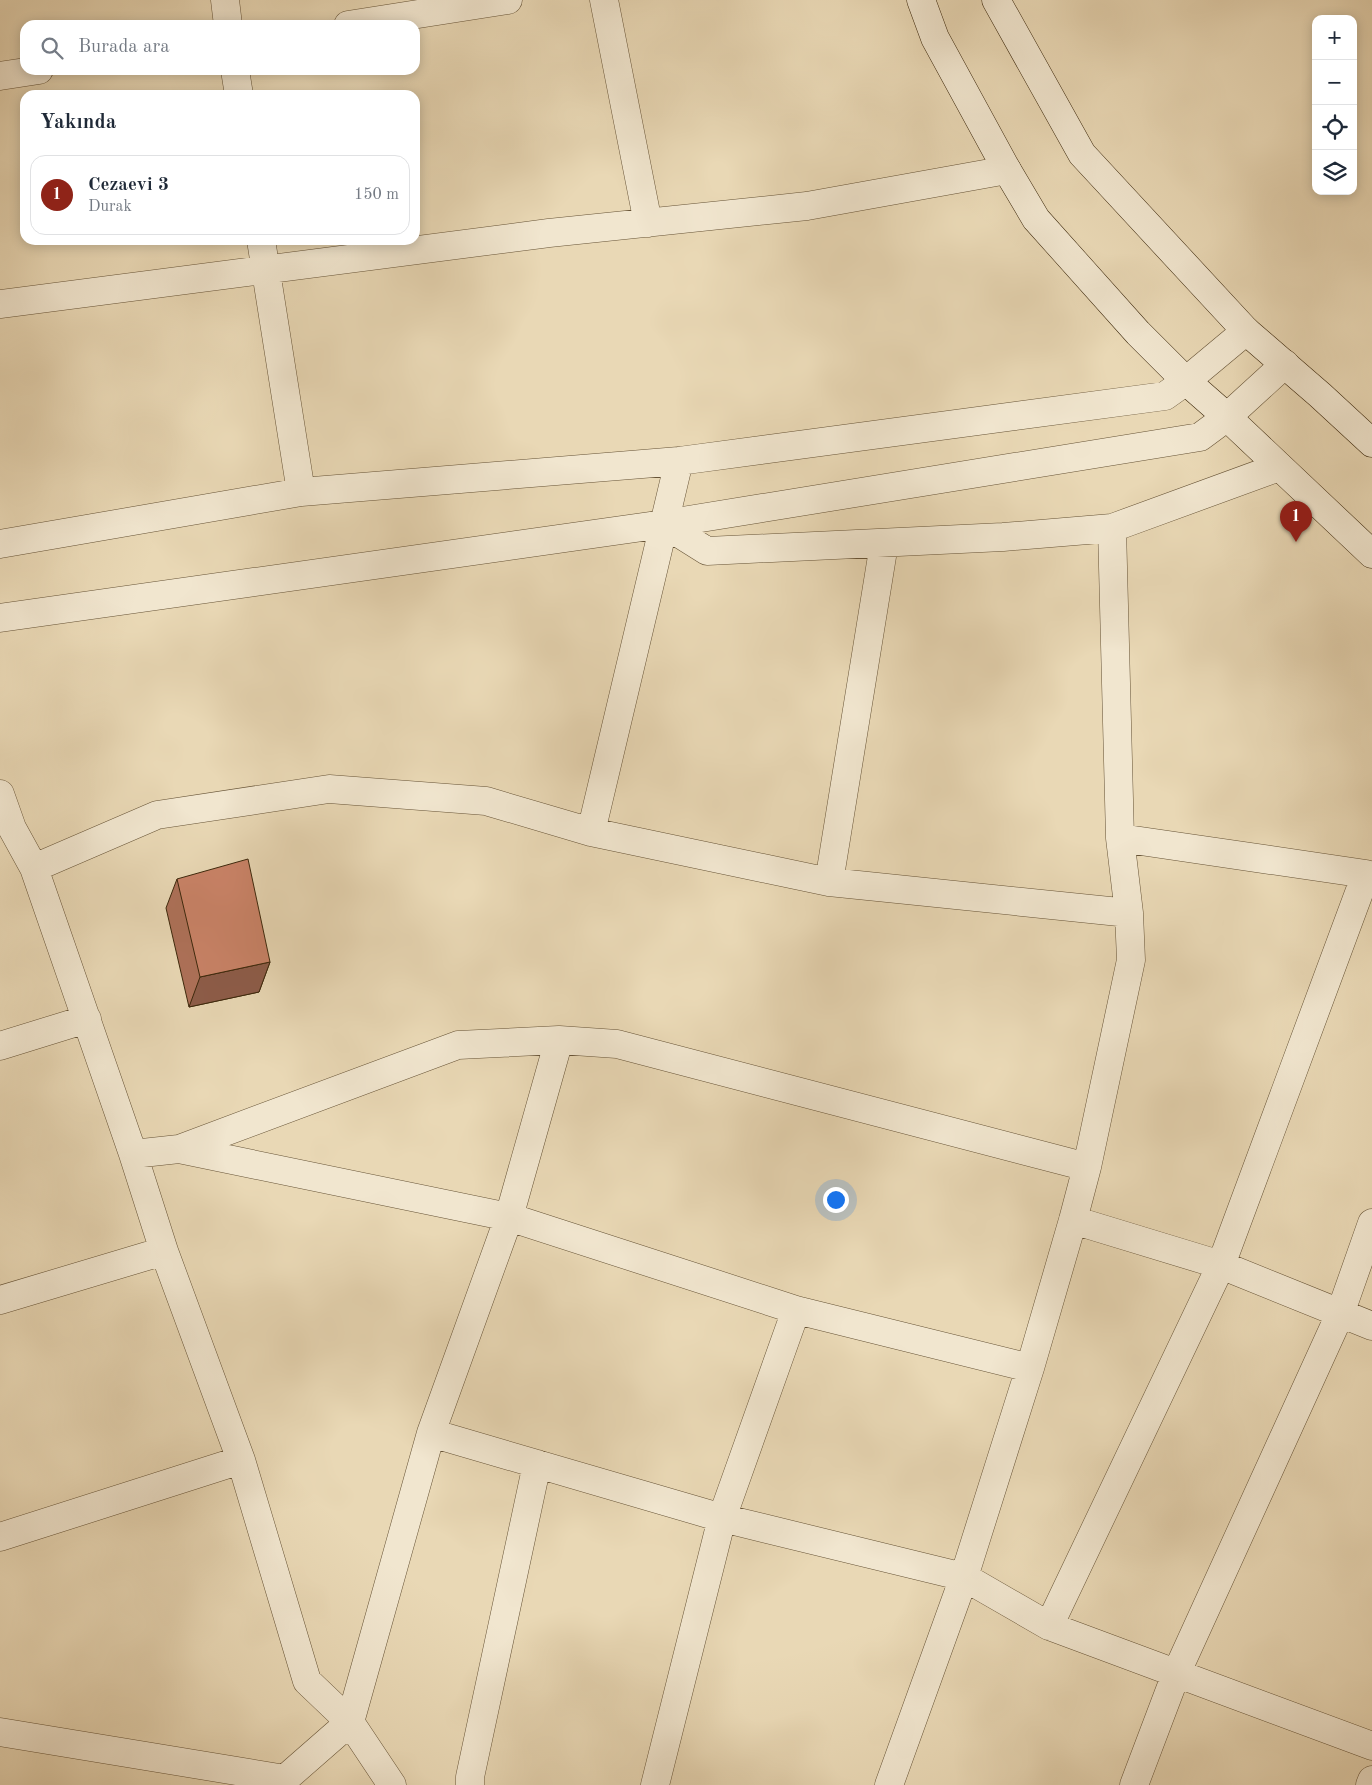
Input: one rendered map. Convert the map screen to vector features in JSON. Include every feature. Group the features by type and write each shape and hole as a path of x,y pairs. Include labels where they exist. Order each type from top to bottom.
{"street":[{"path":"225,0 227,20"},
{"path":"380,20 508,0"},
{"path":"604,0 648,223"},
{"path":"921,0 935,38 1036,219 1138,333 1186,381 1372,554"},
{"path":"996,0 1082,154 1246,331 1372,443"},
{"path":"0,76 20,73"},
{"path":"236,75 238,90"},
{"path":"0,304 549,233 807,206 1007,170"},
{"path":"263,245 302,492"},
{"path":"0,544 302,492 679,461 1166,396 1246,331"},
{"path":"0,618 664,524 1200,437 1226,417 1284,364"},
{"path":"591,832 679,461"},
{"path":"664,524 707,551 884,544 1112,528 1279,467"},
{"path":"889,1785 964,1577 1030,1368 1087,1168 1131,960 1129,913 1120,838 1112,528"},
{"path":"829,882 884,544"},
{"path":"34,868 157,815 329,789 486,801 591,832 829,882 1129,913"},
{"path":"0,794 6,829 34,868 133,1154 164,1251 241,1460 307,1681 350,1722 392,1785"},
{"path":"1049,1626 1221,1265 1369,875 1120,838"},
{"path":"0,1046 87,1019"},
{"path":"133,1154 179,1149 458,1045 559,1040 617,1044 1087,1168"},
{"path":"0,1732 281,1782 350,1722 431,1433 509,1217 559,1040"},
{"path":"179,1149 509,1217 796,1310 1030,1368"},
{"path":"1073,1220 1221,1265 1372,1326"},
{"path":"1134,1785 1176,1674 1340,1314 1372,1223"},
{"path":"0,1300 164,1251"},
{"path":"655,1785 722,1518 796,1310"},
{"path":"431,1433 722,1518 964,1577 1049,1626 1372,1746"},
{"path":"0,1537 241,1460"},
{"path":"470,1785 470,1777 536,1464"},
{"path":"1370,1785 1372,1780"}],"building":[{"path":"248,859 270,962 200,977 177,879"}],"place":[{"name":"Cezaevi 3","path":"1296,542"}]}
